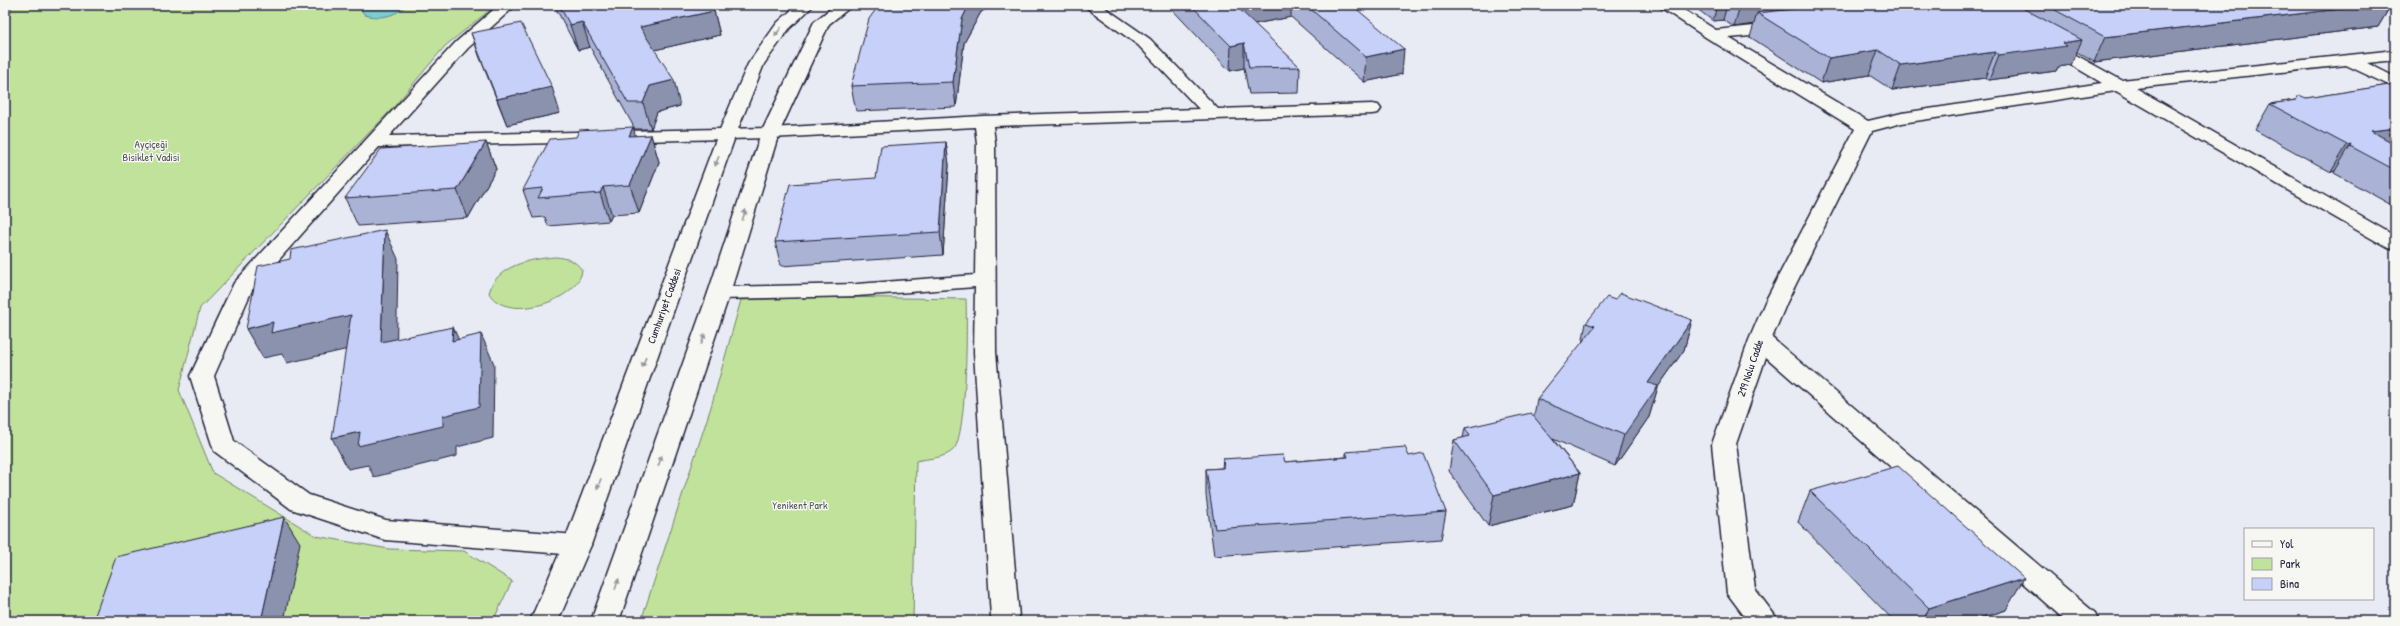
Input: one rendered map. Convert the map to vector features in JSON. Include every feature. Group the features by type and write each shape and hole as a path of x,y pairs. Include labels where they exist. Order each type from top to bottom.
{"street":[{"path":"508,5 462,45 242,288 202,376 223,445 300,502 385,530 577,545"},
{"name":"Cumhuriyet Caddesi","path":"544,621 577,545 727,134 756,64 783,26 806,5"},
{"path":"605,621 719,293 770,132 822,22 845,5"},
{"path":"1091,5 1144,42 1214,115"},
{"path":"1665,5 1865,127 1910,116 2119,85 2395,56"},
{"path":"1713,35 1800,26"},
{"path":"2030,34 2395,244"},
{"path":"2347,60 2395,83"},
{"path":"373,142 727,134 983,121 1372,109"},
{"path":"983,121 986,144 987,280 985,352 1005,617"},
{"name":"219 Nolu Cadde","path":"1765,621 1740,593 1724,444 1760,340 1776,302 1865,127"},
{"path":"719,293 856,290 987,280"},
{"path":"1760,340 2085,621"}],"green space":[{"name":"Ayçiçeği Bisiklet Vadisi","path":"13,5 496,5 445,46 393,108 200,308 179,390 213,473 316,536 389,549 464,551 512,581 493,621 5,621 5,30"},
{"path":"555,257 570,260 577,264 582,270 578,281 568,291 555,299 540,305 510,307 497,302 489,293 493,283 499,276 516,265"},
{"name":"Yenikent Park","path":"833,297 966,299 964,401 962,422 958,439 954,449 946,455 916,461 913,621 641,621 711,407 741,300"}],"water":[{"path":"357,5 407,5 397,12 387,16 376,17 365,15"}],"building":[{"path":"559,5 710,5 714,11 640,27 674,80 650,86 643,103 628,103 582,22 570,25"},
{"path":"879,5 969,5 962,19 953,82 851,86 869,19"},
{"path":"1191,5 1235,5 1300,67 1249,68 1244,43 1231,46"},
{"path":"1306,5 1352,5 1404,49 1366,57"},
{"path":"1832,5 2017,5 2082,40 2062,43 2067,46 1999,55 1995,52 1901,65 1878,50 1829,58 1757,13"},
{"path":"2046,5 2373,5 2105,37"},
{"path":"521,23 552,87 497,99 471,33"},
{"path":"2395,84 2395,128 2371,131 2395,144 2395,170 2350,146 2351,144 2347,145 2270,104 2296,100 2299,95 2306,98"},
{"path":"633,127 629,136 651,135 630,185 603,187 600,193 538,198 543,188 523,190 550,139 576,137 579,130"},
{"path":"486,142 457,190 345,198 381,149"},
{"path":"946,142 940,232 775,242 790,184 876,178 881,146"},
{"path":"385,230 381,342 453,327 452,341 481,334 479,407 443,416 443,426 358,446 360,432 332,438 351,315 271,333 273,322 246,329 258,266 290,259 291,250"},
{"path":"1621,293 1692,320 1648,383 1658,386 1624,435 1537,399 1595,326 1586,323 1607,297 1615,300"},
{"path":"1531,413 1580,473 1494,495 1454,440 1470,436 1465,428"},
{"path":"1405,447 1409,456 1423,453 1446,512 1215,529 1206,469 1224,468 1223,459 1283,455 1285,462 1348,457 1346,452"},
{"path":"1898,466 2024,578 1929,608 1810,491"},
{"path":"284,517 261,621 93,621 116,557"}]}
